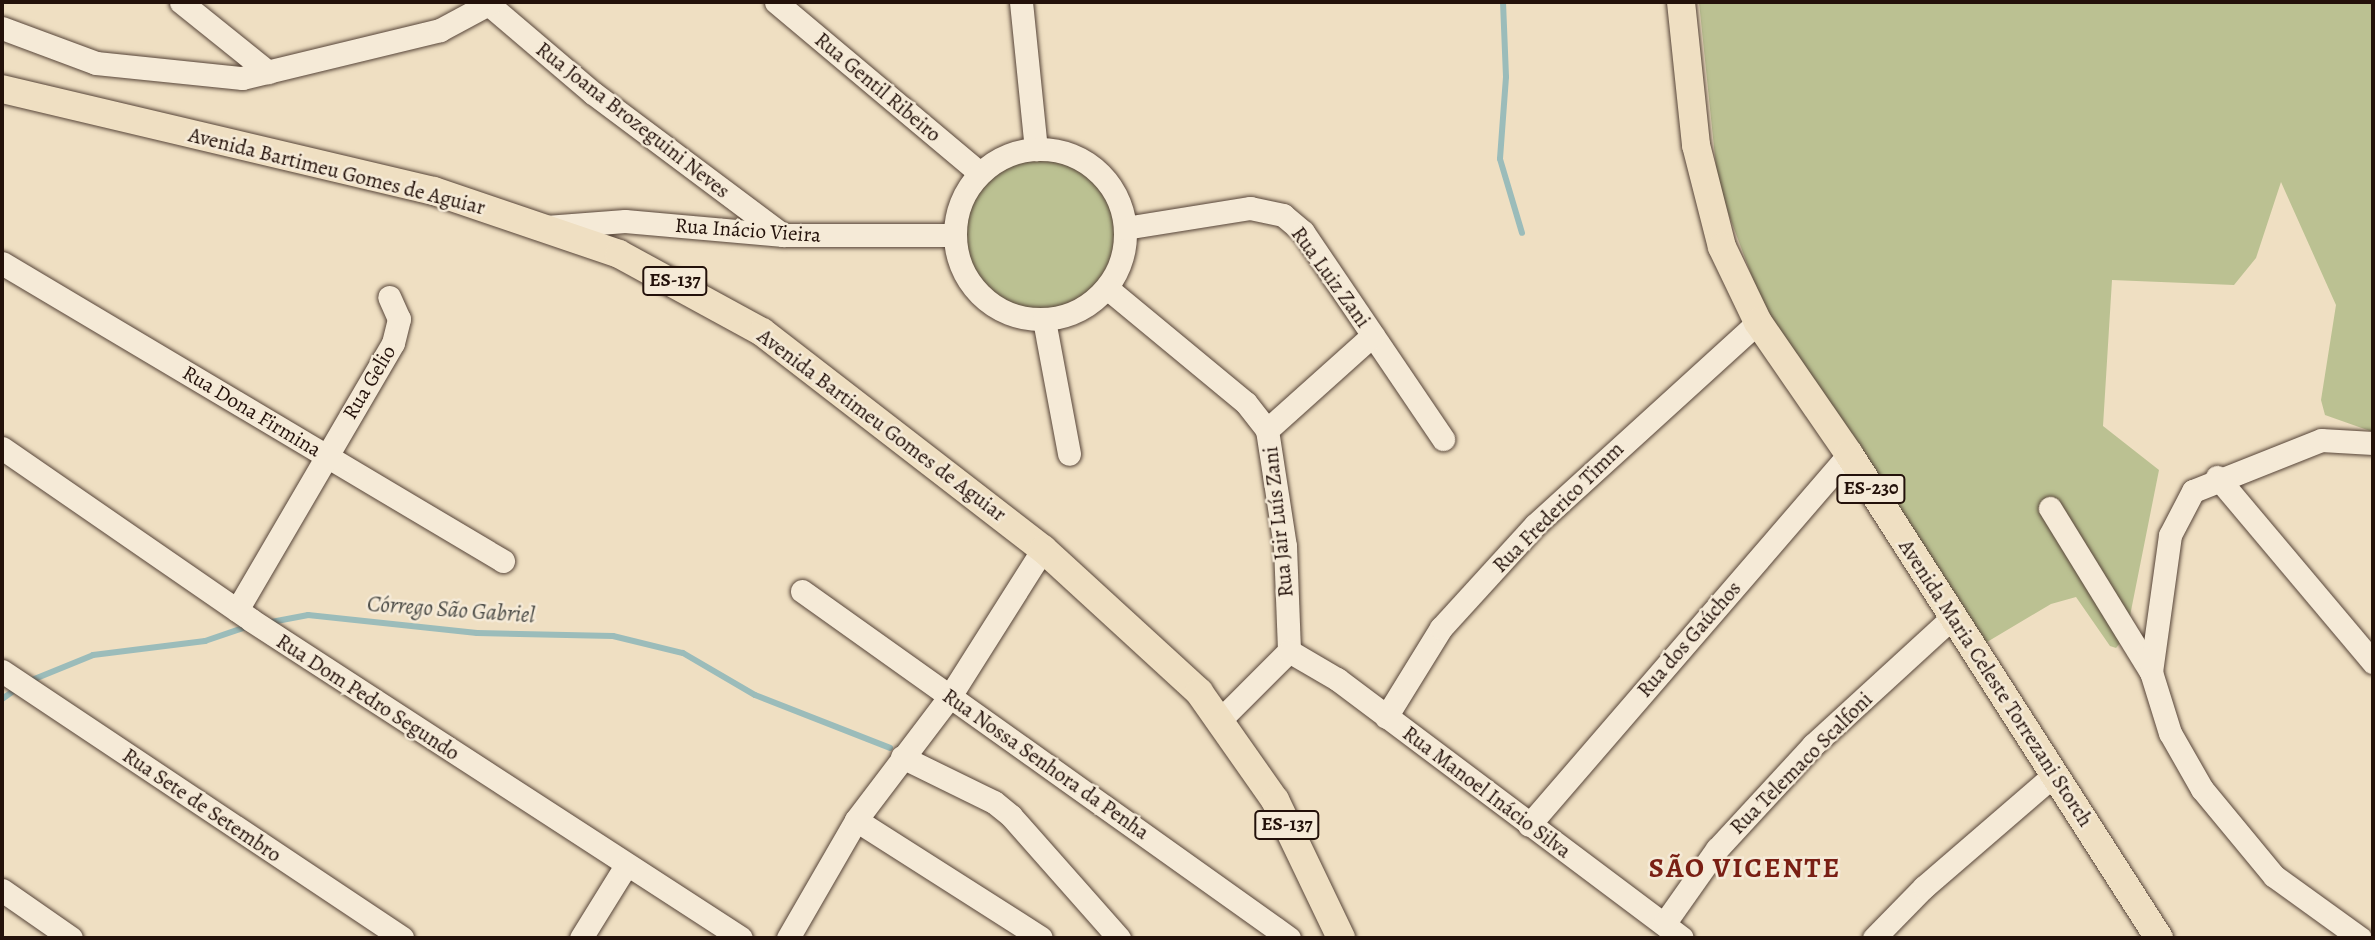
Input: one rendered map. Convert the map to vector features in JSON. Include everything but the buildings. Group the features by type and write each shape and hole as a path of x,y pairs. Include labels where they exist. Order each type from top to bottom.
{"main road":[{"name":"Avenida Maria Celeste Torrezani Storch","path":"1681,2 1696,145 1722,247 1758,322 1849,454 2159,938"},
{"name":"Avenida Bartimeu Gomes de Aguiar","path":"2,89 434,191 543,227 643,265 762,332 1043,549 1136,630 1222,718"},
{"name":"ES-137","path":"1222,718 1275,800 1340,938"}],"street":[{"path":"181,2 268,72"},
{"name":"Rua Gentil Ribeiro","path":"776,2 980,173"},
{"path":"1021,2 1036,149"},
{"path":"2,28 96,63 242,78 440,30 490,3"},
{"name":"Rua Joana Brozeguini Neves","path":"490,3 593,93 783,236"},
{"path":"1036,149 1083,160 1104,177 1119,201 1125,228 1118,269 1107,288 1089,304 1044,320 1017,317 992,305 959,262 954,235 959,206 980,173 1008,155 1036,149"},
{"name":"Rua Luiz Zani","path":"1125,228 1250,208 1283,215 1303,232 1443,439"},
{"name":"Rua Inácio Vieira","path":"543,227 625,221 783,236 954,235"},
{"name":"Rua Dona Firmina","path":"2,262 503,561"},
{"name":"Rua Jair Luís Zani","path":"1107,288 1245,403 1267,430 1285,546 1289,650"},
{"name":"Rua Gelio","path":"244,615 325,454 393,343 399,318 389,298"},
{"path":"1044,320 1069,454"},
{"name":"Rua Frederico Timm","path":"1386,717 1441,628 1535,525 1758,322"},
{"path":"1267,430 1373,335"},
{"path":"2151,672 2170,535 2183,502 2217,477 2321,440 2373,443"},
{"name":"Rua Dom Pedro Segundo","path":"2,448 244,615 625,867 741,938"},
{"name":"Rua dos Gaúchos","path":"1529,825 1849,454"},
{"path":"2217,477 2373,662"},
{"path":"2050,508 2151,672 2170,733 2202,789 2274,876 2360,938"},
{"path":"788,938 856,820 950,696 1043,549"},
{"name":"Rua Nossa Senhora da Penha","path":"802,591 1289,938"},
{"name":"Rua Telemaco Scalfoni","path":"1673,931 1717,849 1813,746 1954,616"},
{"path":"1222,718 1289,650"},
{"name":"Rua Manoel Inácio Silva","path":"1289,650 1386,717 1673,931"},
{"name":"Rua Sete de Setembro","path":"4,673 402,938"},
{"path":"902,757 994,802 1011,816 1119,938"},
{"path":"1874,938 1924,887 2055,774"},
{"path":"856,820 1041,938"},
{"path":"581,938 625,867"},
{"path":"2,890 71,938"}],"green space":[{"path":"1699,2 2373,2 2373,432 2325,415 2321,400 2336,305 2281,182 2256,258 2234,285 2112,280 2103,426 2159,470 2126,636 2116,648 2110,646 2076,597 2051,604 1982,645 1828,420 1757,290 1718,186"},
{"path":"1039,159 1068,165 1092,181 1108,205 1114,234 1108,263 1092,287 1068,303 1039,309 1010,303 986,287 970,263 964,234 970,205 986,181 1010,165"}],"waterway":[{"path":"1503,2 1506,77 1500,159 1522,233"},
{"name":"Córrego São Gabriel","path":"266,623 308,615 477,633 613,636 683,653 755,695 890,748"},
{"name":"Córrego São Gabriel","path":"27,682 93,655 205,641 249,626"},
{"name":"Córrego São Gabriel","path":"2,699 18,688"}],"district":[{"name":"SÃO VICENTE","path":"1745,868"}]}
